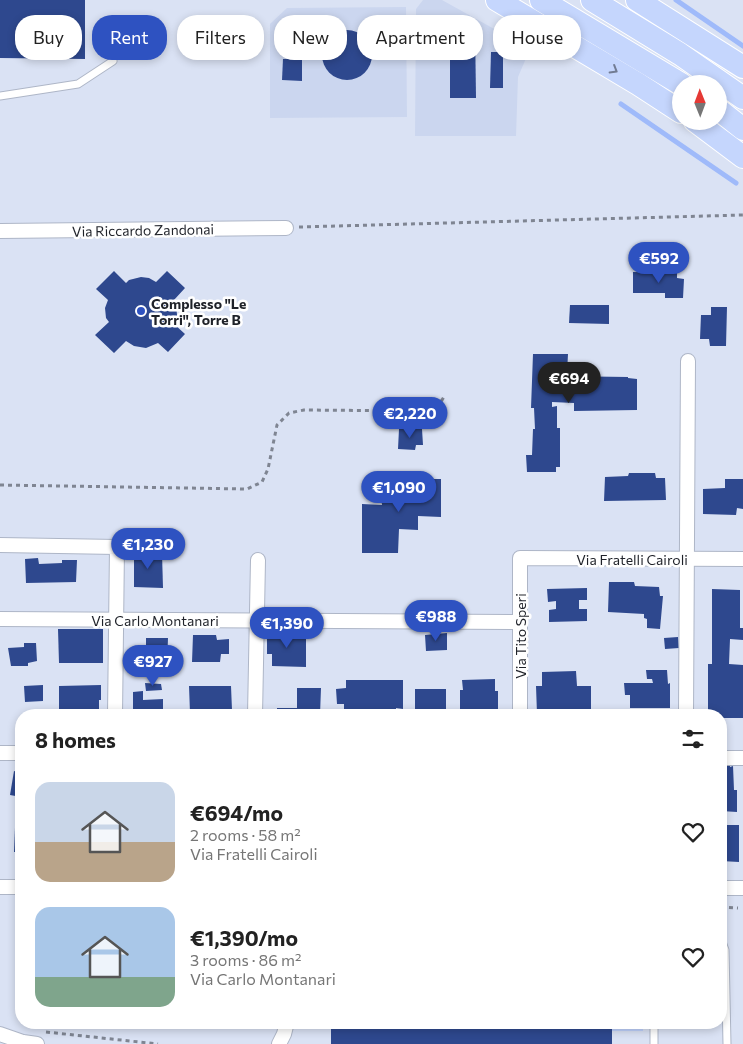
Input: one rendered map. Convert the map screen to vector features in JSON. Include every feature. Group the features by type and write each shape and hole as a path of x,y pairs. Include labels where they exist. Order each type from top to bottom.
{"main road":[{"path":"497,0 672,106"},
{"path":"541,0 672,79"},
{"path":"592,0 680,54 743,98"},
{"path":"637,0 743,67"},
{"path":"728,117 743,129"},
{"path":"707,130 743,157"}],"street":[{"name":"Via Riccardo Zandonai","path":"0,231 286,228"},
{"path":"686,709 688,361"},
{"path":"0,545 117,547 115,709"},
{"name":"Via Fratelli Cairoli","path":"520,558 743,559"},
{"name":"Via Tito Speri","path":"520,558 520,709"},
{"path":"255,709 258,560"},
{"name":"Via Carlo Montanari","path":"0,619 519,622"},
{"path":"0,753 15,753"},
{"path":"727,758 743,758"},
{"path":"0,887 15,887"},
{"path":"727,888 743,888"},
{"path":"279,1044 285,1029"},
{"path":"0,1034 23,1042 38,1037"}],"lane":[{"path":"0,96 78,84 113,61"},
{"path":"654,1029 654,1044"},
{"path":"727,1029 727,1044"}],"path":[{"path":"286,228 743,215"},
{"path":"0,485 247,489 262,482 268,469 278,425 288,413 304,410 427,411 439,405 445,395"},
{"path":"727,907 738,908"},
{"path":"38,1037 56,1034 158,1044"}],"shaded area":[{"path":"423,0 442,0 469,15 416,15 416,9"},
{"path":"406,7 406,15 357,15 357,60 406,60 407,117 270,118 270,24 274,20 274,60 347,60 347,15 280,15 287,8"},
{"path":"483,23 493,28 493,60 525,60 518,77 516,136 415,136 416,60 483,60"},
{"path":"612,1029 643,1029 643,1031 612,1031"}],"building":[{"path":"0,0 85,0 85,59 82,59 82,15 15,15 15,58 0,58"},
{"path":"347,30 356,32 357,60 371,60 368,69 361,76 347,80 333,76 326,69 323,60 347,60"},
{"path":"491,52 493,52 493,60 503,60 503,88 490,88"},
{"path":"283,60 302,60 302,81 282,80"},
{"path":"450,60 475,60 476,98 450,98"},
{"name":"Complesso \"Le Torri\", Torre B","path":"114,271 126,283 129,280 141,277 149,278 156,282 167,271 185,288 174,300 177,315 174,324 185,334 168,352 158,343 146,348 134,346 126,341 114,353 95,335 109,322 106,318 105,308 108,300 96,289"},
{"path":"633,272 677,273 677,278 684,279 683,298 665,298 665,293 633,293"},
{"path":"570,305 609,305 609,324 569,323"},
{"path":"711,307 727,307 726,346 710,346 709,339 700,339 701,315 711,315"},
{"path":"533,354 568,354 567,373 554,374 554,380 558,380 558,376 628,377 637,379 637,410 574,411 574,403 552,402 552,407 557,406 557,428 560,428 560,467 556,467 556,472 527,472 526,455 532,455 533,429 535,429 534,408 531,408"},
{"path":"399,429 422,429 423,445 416,445 415,450 398,449"},
{"path":"629,473 655,473 656,478 665,478 666,500 604,501 605,477 628,476"},
{"path":"391,479 441,479 441,517 418,516 418,530 399,529 398,553 362,553 362,504 382,505 381,497 392,496"},
{"path":"725,479 743,479 743,509 737,508 736,515 703,514 703,489 725,488"},
{"path":"134,553 162,553 163,588 134,587"},
{"path":"38,558 39,564 62,563 62,560 77,560 76,582 26,583 25,559"},
{"path":"609,582 634,582 635,586 659,587 660,596 663,596 660,629 647,628 647,619 644,618 644,614 608,612"},
{"path":"587,588 587,600 579,600 579,609 587,609 587,621 549,622 549,610 556,609 556,601 548,602 547,589"},
{"path":"712,589 740,590 740,628 743,628 743,640 730,639 729,664 743,665 743,718 727,718 727,709 708,709 708,664 712,664"},
{"path":"58,629 103,629 103,663 59,663"},
{"path":"267,632 306,632 306,667 272,666 272,654 267,654"},
{"path":"447,633 447,650 426,651 425,635"},
{"path":"193,635 216,635 217,640 229,639 229,654 221,654 220,662 192,662"},
{"path":"678,637 679,648 665,649 664,638"},
{"path":"146,638 168,638 167,665 146,665"},
{"path":"24,643 36,643 37,661 28,663 28,666 11,666 8,648 24,647"},
{"path":"646,670 667,670 668,684 670,683 670,708 630,708 630,695 625,695 624,683 653,683 652,679 647,679"},
{"path":"576,671 577,686 591,686 591,709 537,709 536,686 542,686 542,672"},
{"path":"495,679 495,691 498,691 498,709 460,709 460,690 463,690 462,680"},
{"path":"346,680 403,680 403,709 344,709 344,704 337,704 336,689 346,688"},
{"path":"145,683 161,684 162,690 146,691"},
{"path":"43,685 43,701 25,702 24,686"},
{"path":"101,685 99,709 59,709 59,686"},
{"path":"189,686 231,686 232,709 190,709"},
{"path":"297,688 321,688 320,709 277,709 297,708"},
{"path":"415,689 446,689 446,709 415,709"},
{"path":"143,691 143,700 163,699 163,709 133,709 133,692"},
{"path":"727,764 730,764 730,767 733,766 734,790 737,790 737,812 727,811"},
{"path":"14,771 15,796 10,795"},
{"path":"727,825 739,825 739,862 727,861"},
{"path":"331,1029 612,1029 612,1044 331,1044"}],"waterway":[{"path":"676,0 743,46"},
{"path":"621,104 736,183"}],"place":[{"name":"Complesso \"Le Torri\", Torre B","path":"141,311"}]}
